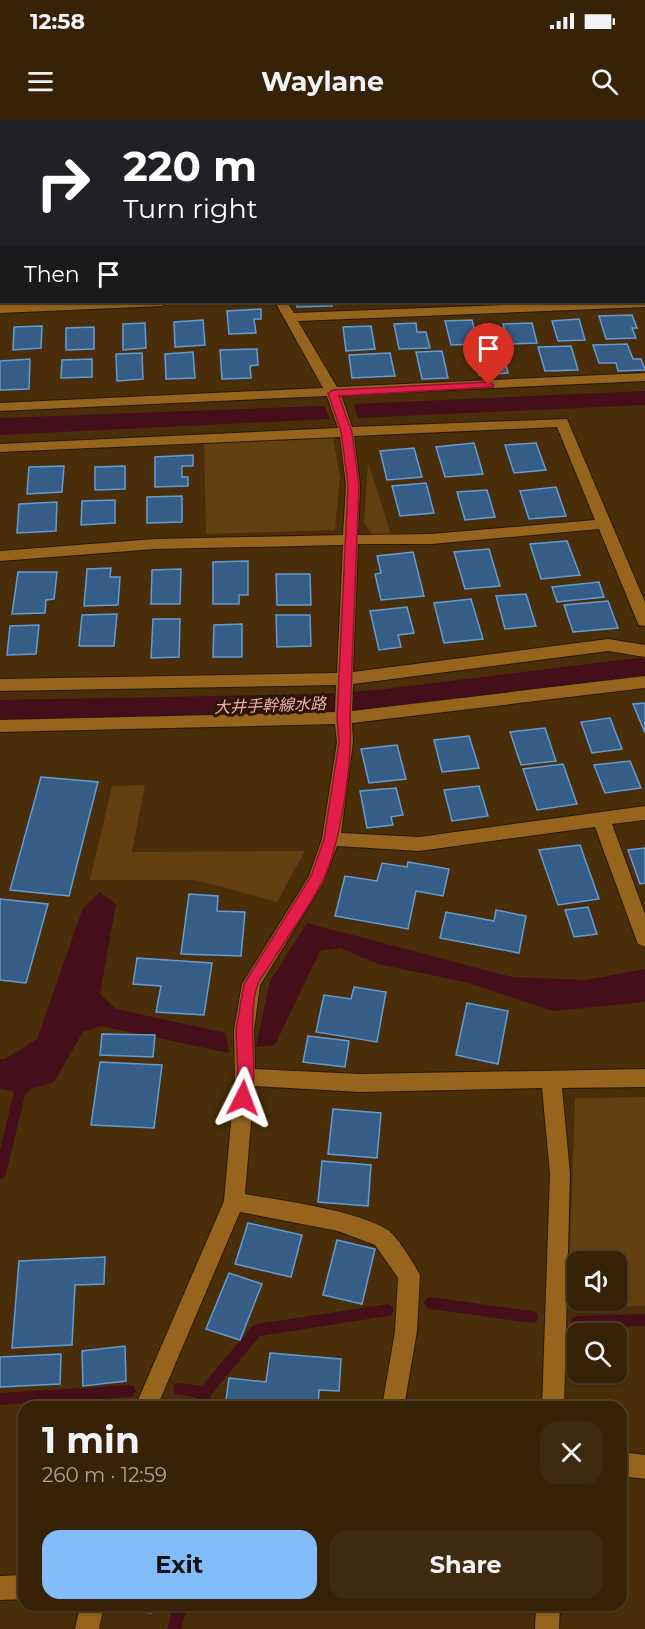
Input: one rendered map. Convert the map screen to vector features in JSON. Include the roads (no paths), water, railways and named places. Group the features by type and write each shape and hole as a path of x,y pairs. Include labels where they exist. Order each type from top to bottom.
{"street":[{"path":"0,309 139,303"},
{"path":"149,1401 234,1201 245,1077 244,1030 251,984 317,878 331,839 345,742 343,718 353,485 346,432 333,393 282,303"},
{"path":"291,317 645,303"},
{"path":"0,407 645,377"},
{"path":"0,448 562,422 645,621"},
{"path":"0,556 155,544 431,539 604,524"},
{"path":"0,685 346,685 608,645 643,651 645,632"},
{"path":"0,726 343,718 645,682"},
{"path":"331,839 419,843 645,813"},
{"path":"601,819 645,939"},
{"path":"245,1077 360,1083 645,1078"},
{"path":"551,1080 560,1174 553,1401"},
{"path":"234,1201 338,1221 382,1238 409,1275 406,1331 394,1401"},
{"path":"627,1465 645,1467"},
{"path":"0,1588 18,1587"},
{"path":"87,1629 91,1611"},
{"path":"547,1629 548,1611"}],"waterway":[{"name":"大井手幹線水路","path":"0,712 321,705 377,701 645,668"},
{"path":"0,1174 20,1092 31,1083"},
{"path":"430,1303 532,1317"},
{"path":"205,1393 257,1330 388,1310"},
{"path":"577,1322 645,1320"},
{"path":"180,1389 205,1393"},
{"path":"0,1399 129,1391"},
{"path":"204,1401 205,1393"},
{"path":"174,1629 179,1611"}]}
